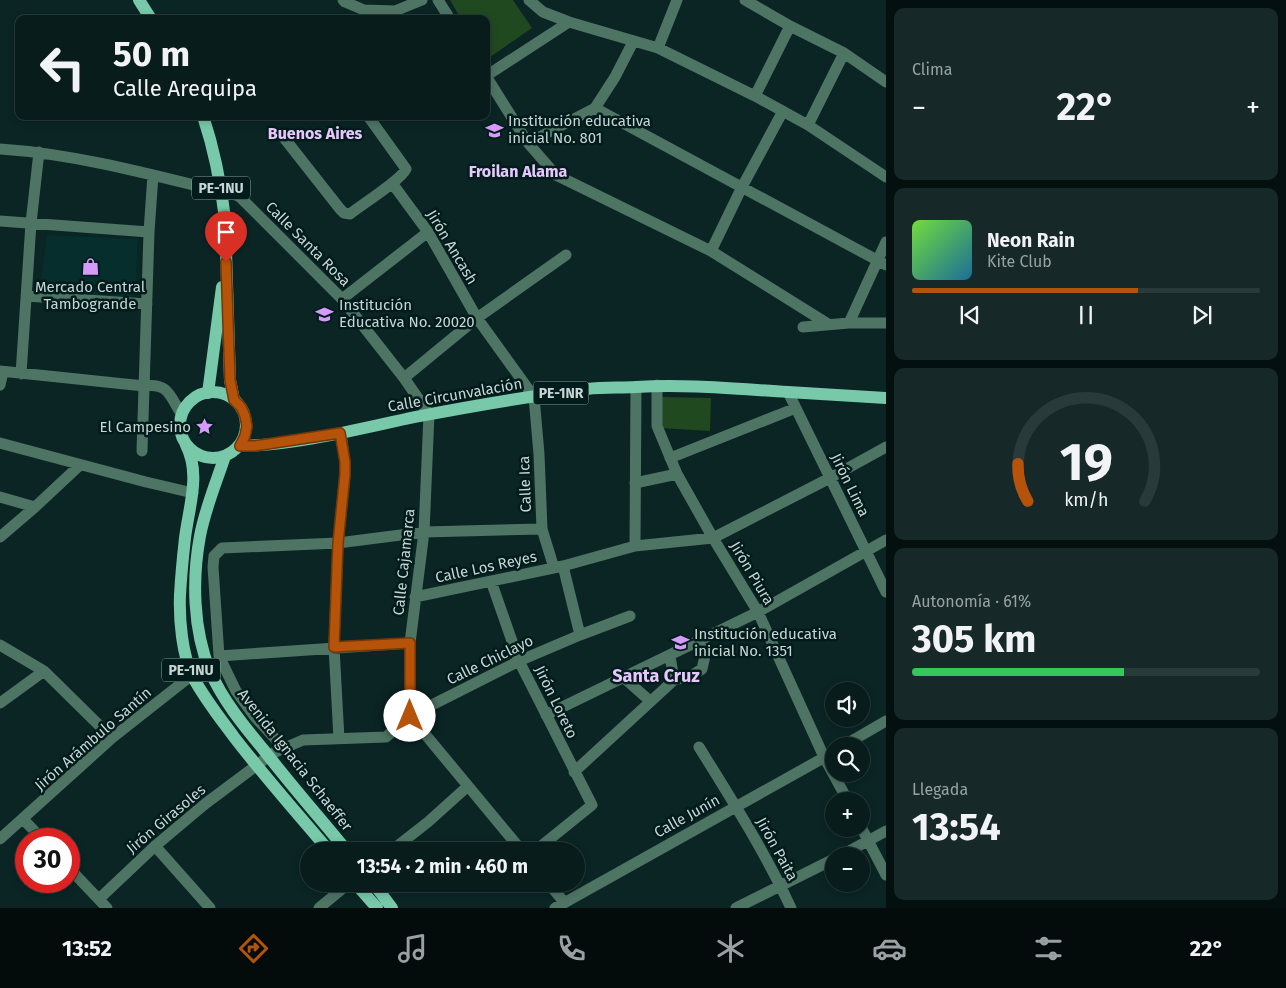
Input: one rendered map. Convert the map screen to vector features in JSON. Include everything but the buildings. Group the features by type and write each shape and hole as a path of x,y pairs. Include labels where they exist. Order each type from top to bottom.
{"main road":[{"path":"141,1 149,15"},
{"name":"PE-1NU","path":"204,120 222,192 225,219 230,380 234,400 241,407 247,426 240,446"},
{"name":"PE-1NU","path":"208,393 226,262"},
{"name":"Calle Circunvalación","path":"240,446 254,446 340,433 430,414 608,387 636,388 657,385 886,398"},
{"path":"182,415 193,400 208,393 217,392 234,400"},
{"name":"PE-1NU","path":"182,415 180,425 186,444"},
{"path":"186,444 195,454 214,459 225,456 240,446"},
{"name":"Avenida Ignacia Schaeffer","path":"186,444 193,465 193,493 185,538 180,596 184,645 192,675 217,715 256,766 321,842"},
{"name":"Avenida Ignacia Schaeffer","path":"225,456 205,515 197,560 197,622 210,669 228,703 268,756 340,842"},
{"path":"363,892 377,908"},
{"path":"380,892 392,908"}],"street":[{"path":"344,1 364,10 395,11 422,0"},
{"path":"438,0 447,15"},
{"path":"529,0 543,12 569,22 658,48 756,96 808,125 886,177"},
{"path":"658,48 677,0"},
{"path":"745,0 790,26 844,53 886,82"},
{"path":"490,73 569,22"},
{"path":"756,96 790,26"},
{"path":"528,143 594,108 634,42"},
{"path":"808,125 844,53"},
{"path":"490,82 528,143 556,175 711,250 828,324"},
{"path":"594,108 882,262"},
{"path":"711,250 783,111"},
{"path":"281,134 344,213 350,214 404,174 406,170 371,120"},
{"name":"Calle Santa Rosa","path":"0,149 39,152 153,175 232,193 240,197 342,299 430,414"},
{"path":"20,374 31,223 39,152"},
{"path":"142,451 148,232 153,175"},
{"name":"Jirón Ancash","path":"392,183 428,232 477,318 534,397"},
{"path":"0,220 148,232"},
{"path":"342,299 428,232"},
{"path":"848,323 882,262 886,242"},
{"path":"404,378 477,318 566,255"},
{"path":"26,296 146,304"},
{"path":"803,327 848,323 886,323"},
{"path":"0,385 1,372 144,386 159,385 165,388 182,415"},
{"name":"Jirón Piura","path":"657,385 657,426 677,474 758,612 825,746"},
{"path":"635,546 636,388"},
{"name":"Jirón Lima","path":"788,392 886,592"},
{"name":"Calle Ica","path":"534,397 539,454 542,529 559,567 580,635"},
{"path":"670,458 796,408"},
{"name":"Calle Cajamarca","path":"410,716 410,643 424,532 430,414"},
{"path":"339,739 334,647 338,543 345,474 340,433"},
{"path":"0,442 80,465 193,493"},
{"path":"713,538 886,448"},
{"path":"0,537 80,465"},
{"path":"635,483 677,474"},
{"path":"0,497 35,507"},
{"path":"283,747 255,718 236,690 221,661 213,567 214,556 222,548 338,543 424,532 542,529"},
{"name":"Calle Los Reyes","path":"415,597 559,567 635,546 713,538"},
{"path":"546,715 758,612 886,540"},
{"name":"Jirón Loreto","path":"491,581 519,661 592,805 546,842"},
{"name":"Calle Chiclayo","path":"256,766 283,747 303,740 320,738 386,738 410,716 519,661 630,616"},
{"path":"574,772 674,680 691,676 702,669 705,656 700,641"},
{"name":"Jirón Arámbulo Santín","path":"0,839 112,738 192,675 210,669 221,661 334,647 410,643"},
{"path":"0,645 44,671 112,738"},
{"path":"670,656 674,680"},
{"path":"0,703 44,671"},
{"path":"623,677 650,702"},
{"path":"410,716 515,842"},
{"path":"858,737 886,721"},
{"name":"Jirón Paita","path":"699,747 736,806 781,886 791,908"},
{"name":"Calle Junín","path":"559,905 825,756"},
{"name":"Jirón Girasoles","path":"99,899 155,846 205,804 256,766"},
{"path":"402,842 468,786"},
{"path":"23,820 31,828"},
{"path":"857,847 886,831"},
{"path":"867,837 886,875"},
{"path":"155,846 210,908"},
{"path":"736,908 825,864"},
{"path":"80,879 107,908"},
{"path":"319,908 338,892"},
{"path":"553,892 559,905"}],"shaded area":[{"name":"Mercado Central Tambogrande","path":"47,235 138,239 135,298 39,293"}],"green space":[{"path":"450,0 513,0 532,28 490,57 490,15 459,15"},
{"path":"661,397 711,398 710,431 661,428"}],"place":[{"name":"Institución educativa inicial No. 801","path":"494,130"},
{"name":"Mercado Central Tambogrande","path":"90,266"},
{"name":"Institución Educativa No. 20020","path":"325,314"},
{"name":"El Campesino","path":"205,427"},
{"name":"Institución educativa inicial No. 1351","path":"680,643"}],"district":[{"name":"Buenos Aires","path":"315,133"},
{"name":"Froilan Alama","path":"518,171"},
{"name":"Santa Cruz","path":"656,676"}],"route":[{"path":"226,262 230,380 234,400 241,407 247,426 240,446 254,446 340,433 345,474 338,543 334,647 410,643 410,716"}]}
